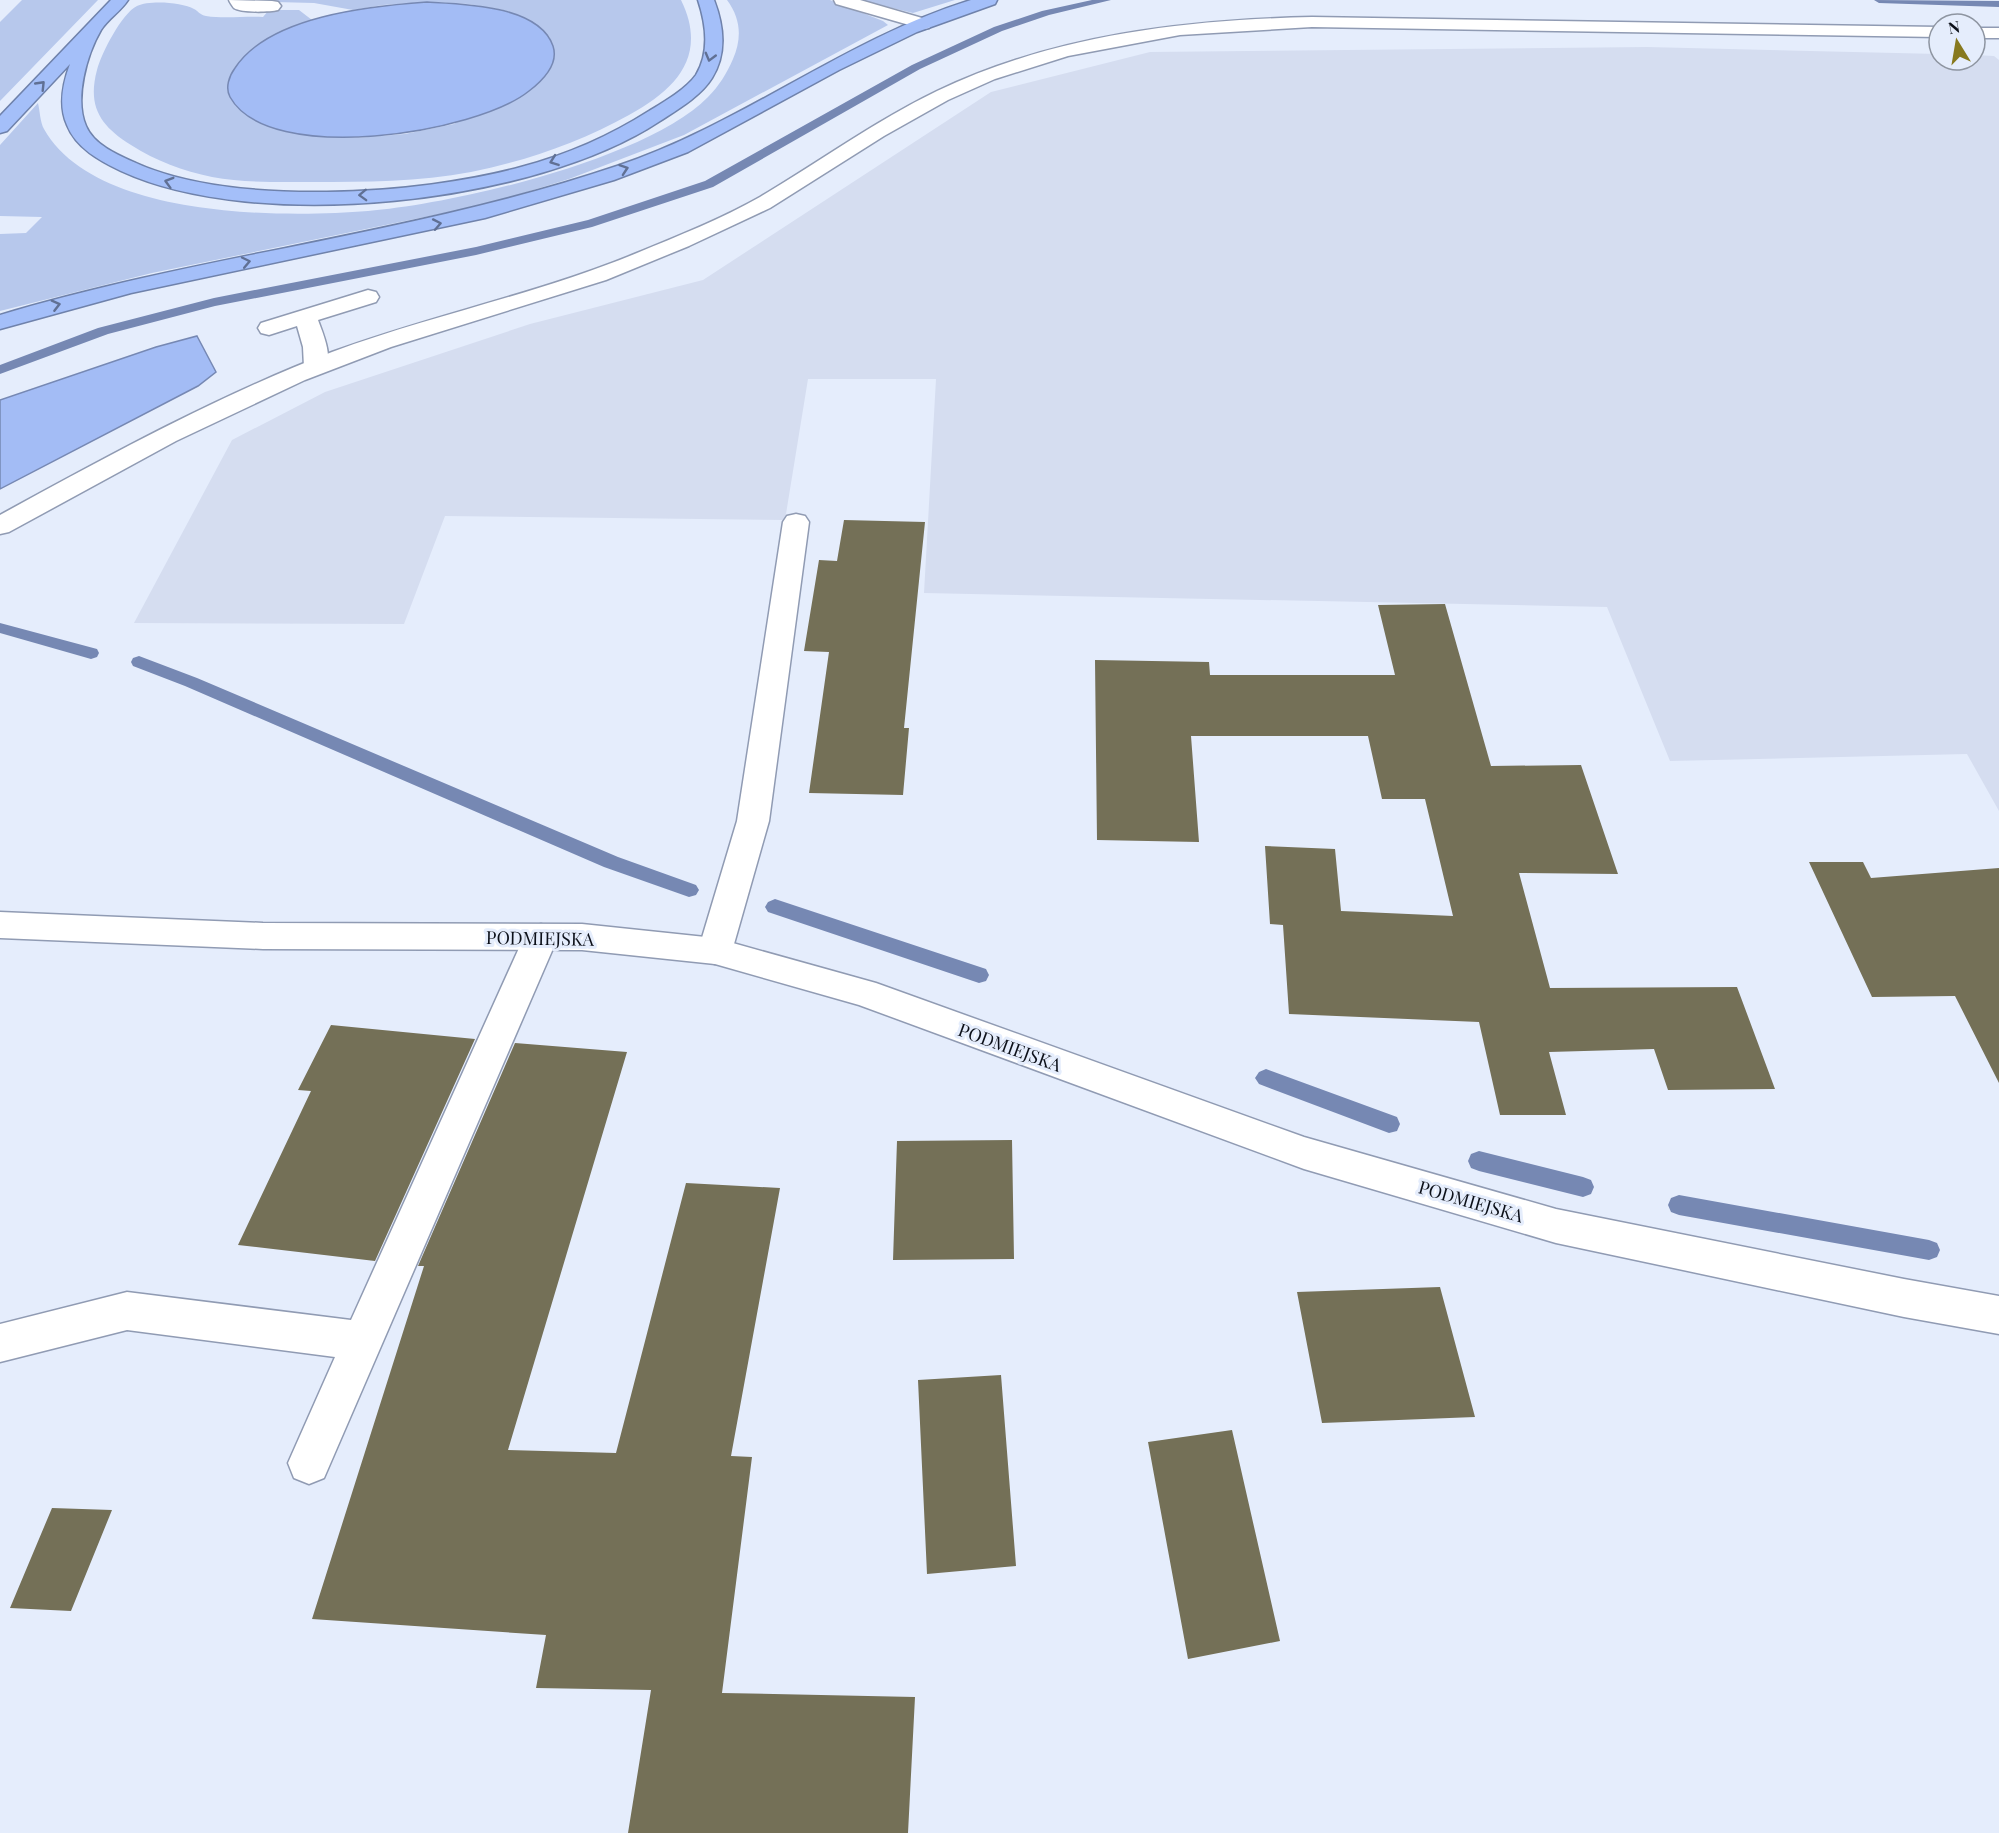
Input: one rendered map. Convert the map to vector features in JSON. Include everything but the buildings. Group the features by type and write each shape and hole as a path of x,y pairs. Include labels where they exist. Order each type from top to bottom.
{"highway":[{"path":"0,127 120,0"},
{"path":"92,32 80,61 71,95 75,124 88,141 119,164 147,176 183,186 242,194 312,197 375,195 436,189 509,176 590,148 652,119 702,80 711,60 714,41 713,18 706,0"},
{"path":"0,322 37,310 115,291 468,218 560,191 679,149 847,60 923,24 988,0"}],"street":[{"path":"120,0 131,0"},
{"path":"237,0 242,5 272,6"},
{"path":"842,0 923,24"},
{"path":"0,526 129,456 260,390 316,367 422,330 568,286 677,244 770,200 850,147 944,95 992,74 1089,45 1143,34 1328,23 1927,32"},
{"path":"269,328 368,297"},
{"path":"306,316 315,347 316,367"},
{"path":"715,951 753,821 795,522"},
{"name":"PODMIEJSKA","path":"0,925 263,936 582,937 715,951 864,993 1304,1153 1556,1226 1904,1298 1999,1315"},
{"path":"309,1463 541,937"},
{"path":"0,1343 127,1311 363,1341"}],"shaded area":[{"path":"22,0 98,0 0,101 0,22"},
{"path":"276,0 681,0 691,38 689,54 674,82 646,105 629,115 553,150 492,168 451,175 412,180 352,182 262,182 224,179 191,172 160,161 131,145 104,123 95,105 94,95 94,83 99,63 107,45 125,17 131,10 142,4 182,5 204,15 220,17 263,17 269,10 299,10 312,20 266,40 271,127 309,135 356,138 405,134 454,124 555,54 549,36 531,22 504,10 468,4 427,2 353,10 314,3 275,2"},
{"path":"727,0 830,0 888,25 684,135 569,179 488,204 152,273 0,311 0,234 26,233 42,217 0,216 0,145 38,103 44,129 69,158 103,180 145,196 191,206 240,212 287,214 368,211 405,207 449,199 548,175 641,140 679,119 712,93 733,59 738,44 739,29 735,14"},
{"path":"859,0 955,0 913,13"},
{"path":"427,2 498,9 532,22 545,32 553,46 554,59 548,72 529,91 503,106 466,120 422,130 375,136 328,137 286,132 252,119 230,97 228,82 235,68 251,50 271,36 322,17 378,7"},
{"path":"1647,47 1927,54 1927,72 1987,72 1987,56 1994,56 1999,60 1999,811 1967,754 1670,761 1607,607 924,593 936,379 808,379 785,520 445,516 404,624 134,623 232,440 325,392 530,324 703,280 991,92 1150,52"},
{"path":"197,336 216,372 198,386 0,489 0,400 156,347"}],"waterway":[{"path":"0,370 103,331 214,302 476,251 592,223 709,184 916,67 998,29 1046,13 1106,0"},
{"path":"1879,0 1999,4"},
{"path":"0,628 91,653"},
{"path":"139,662 191,682 611,862 689,890"},
{"path":"775,907 979,975"},
{"path":"1266,1078 1389,1124"},
{"path":"1479,1161 1583,1187"},
{"path":"1679,1205 1929,1250"}]}
